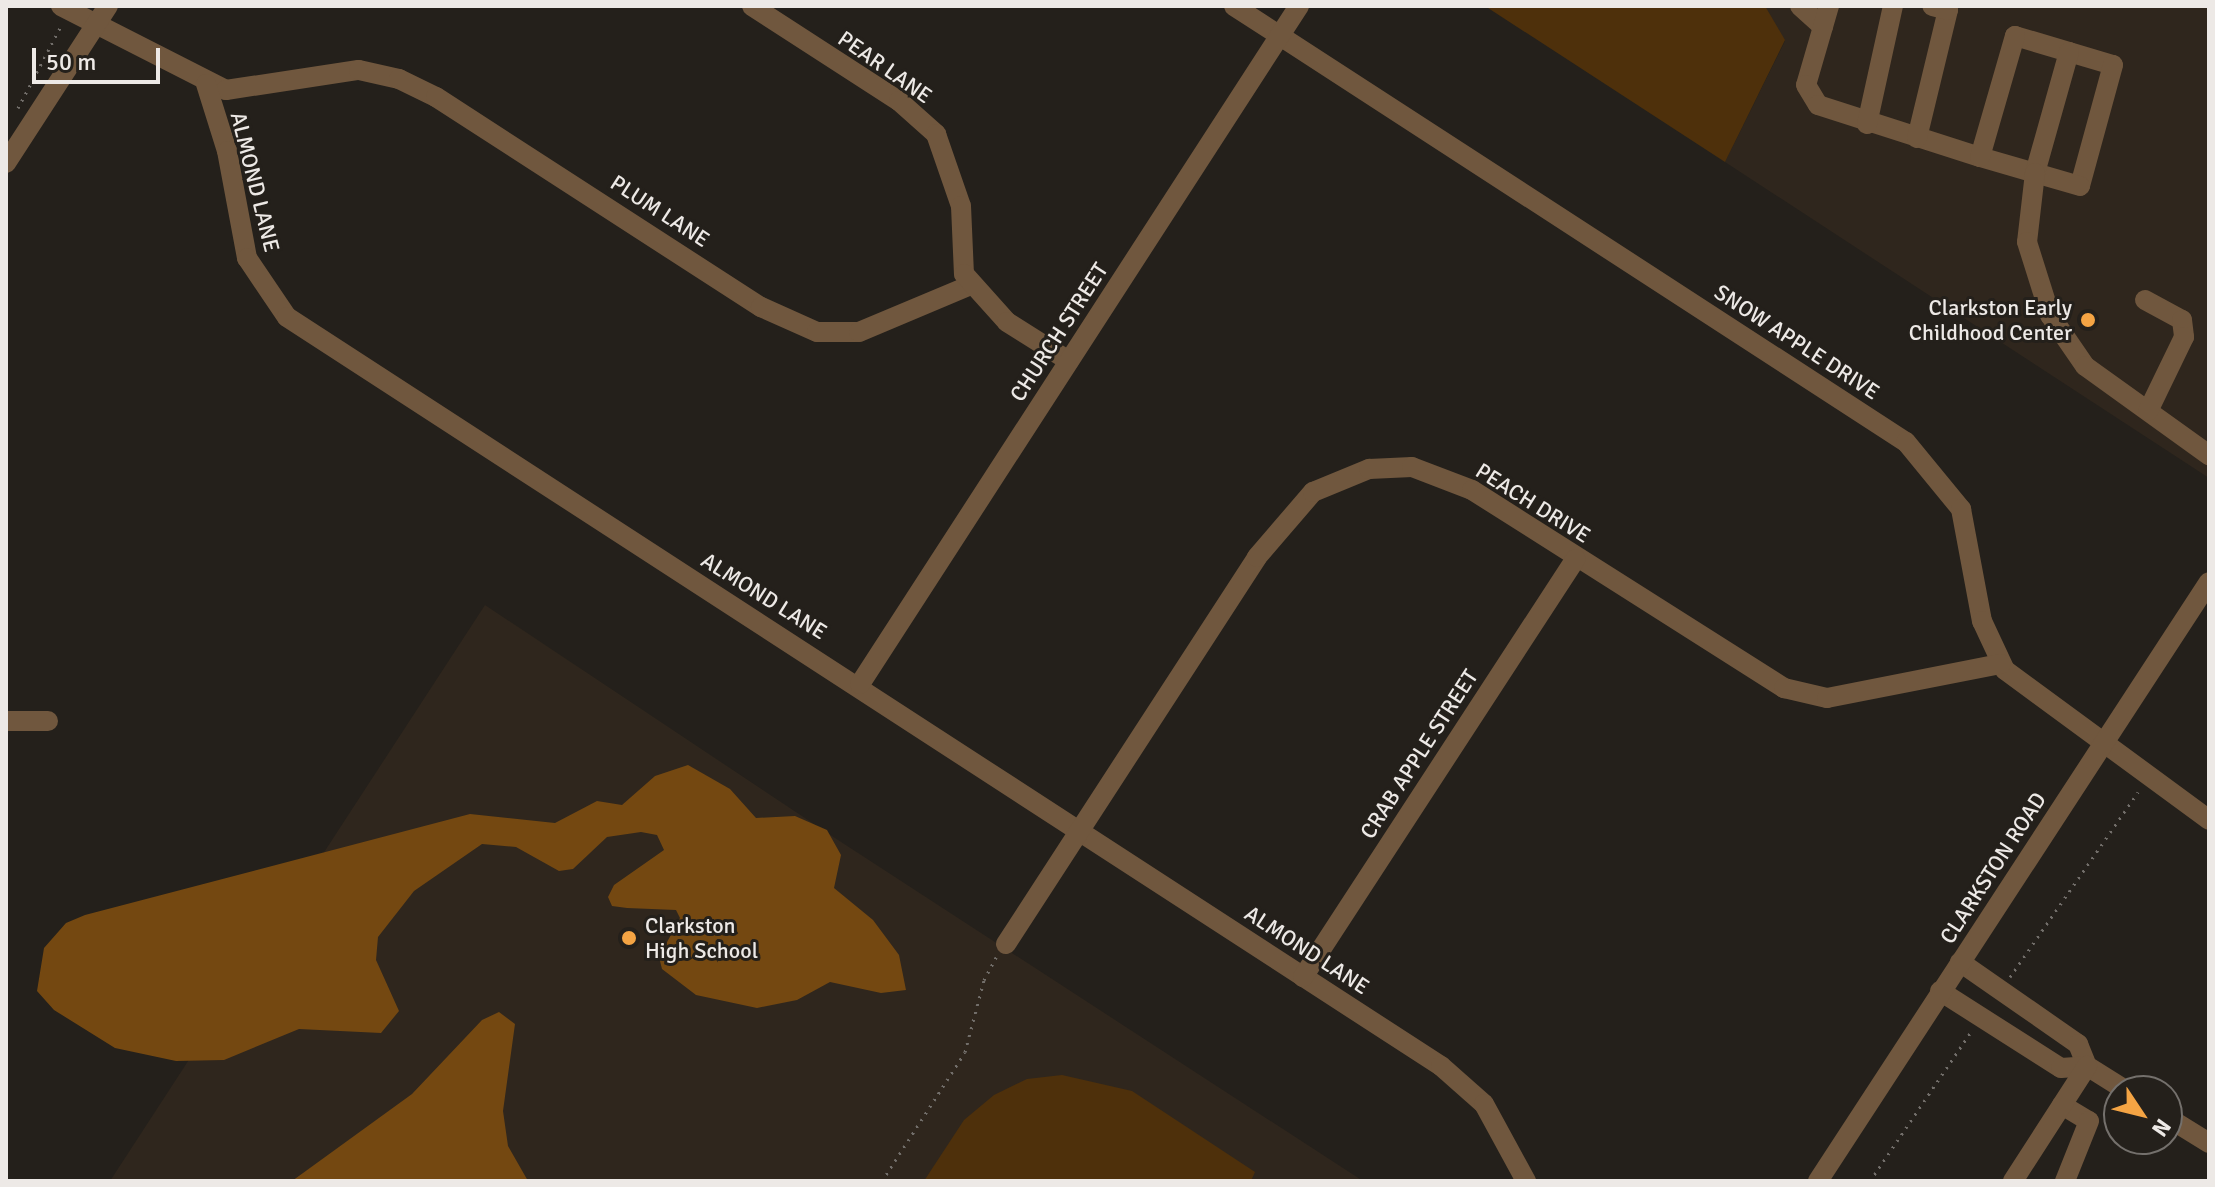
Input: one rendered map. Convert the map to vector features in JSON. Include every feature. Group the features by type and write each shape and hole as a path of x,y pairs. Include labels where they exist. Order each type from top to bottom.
{"street":[{"path":"6,163 108,6"},
{"name":"PEAR LANE","path":"752,6 899,101 936,134 955,177 961,257 971,285"},
{"name":"SNOW APPLE DRIVE","path":"1234,6 1906,442 1961,509 1982,621 2001,664 2020,684 2104,741 2209,820"},
{"name":"CHURCH STREET","path":"860,684 1299,6"},
{"path":"1800,6 1823,27"},
{"path":"1829,6 1806,85 1818,105 1867,124 1917,138 1980,157 2080,186 2113,65 2015,36 1980,157"},
{"path":"1867,124 1893,6"},
{"path":"1917,138 1948,10 1932,6"},
{"path":"66,8 206,84"},
{"path":"2069,52 2035,173 2027,242 2050,315 2085,366 2209,455"},
{"name":"PLUM LANE","path":"206,84 258,89 359,70 399,79 436,97 761,307 817,332 859,332 971,285"},
{"name":"ALMOND LANE","path":"206,84 227,151 247,258 287,317 860,684 1441,1066 1484,1104 1526,1181"},
{"path":"971,285 1007,322 1069,361"},
{"path":"2145,300 2182,320 2184,337 2148,411"},
{"name":"PEACH DRIVE","path":"1006,944 1257,557 1313,492 1369,469 1412,467 1472,490 1576,559 1784,688 1827,698 2001,664"},
{"name":"CRAB APPLE STREET","path":"1303,977 1576,559"},
{"name":"CLARKSTON ROAD","path":"1818,1181 2209,582"},
{"path":"6,721 48,721"},
{"path":"1960,962 2078,1044 2087,1066 2103,1076"},
{"path":"1940,991 2061,1068 2087,1066"},
{"path":"2013,1181 2087,1066"},
{"path":"2062,1105 2089,1121 2065,1181"},
{"path":"2183,1127 2209,1143"}],"path":[{"path":"16,113 66,8"},
{"path":"882,1181 965,1052 984,980 1006,944"}],"shaded area":[{"path":"1485,6 1765,6 1785,40 1725,162"},
{"name":"Clarkston Early Childhood Center","path":"1764,6 2209,6 2209,478 1725,162 1785,41"},
{"name":"Clarkston High School","path":"485,605 835,838 1363,1181 110,1181"},
{"path":"688,765 730,789 756,818 795,816 827,830 841,855 834,888 873,920 899,955 906,990 881,993 830,982 797,1000 757,1008 696,995 662,969 659,957 680,918 676,910 612,906 608,897 614,885 664,850 657,835 641,832 607,837 573,869 559,871 516,847 482,844 414,891 378,937 376,960 399,1011 381,1033 299,1029 224,1060 176,1061 115,1048 54,1010 37,991 44,948 66,923 85,915 470,814 555,823 597,801 622,805 655,776"},
{"path":"499,1012 515,1024 503,1111 508,1146 528,1181 292,1181 412,1094 482,1020"},
{"path":"1062,1075 1132,1091 1255,1172 1251,1181 924,1181 964,1120 994,1095 1027,1079"}],"place":[{"name":"Clarkston Early Childhood Center","path":"2088,320"},
{"name":"Clarkston High School","path":"629,938"}]}
